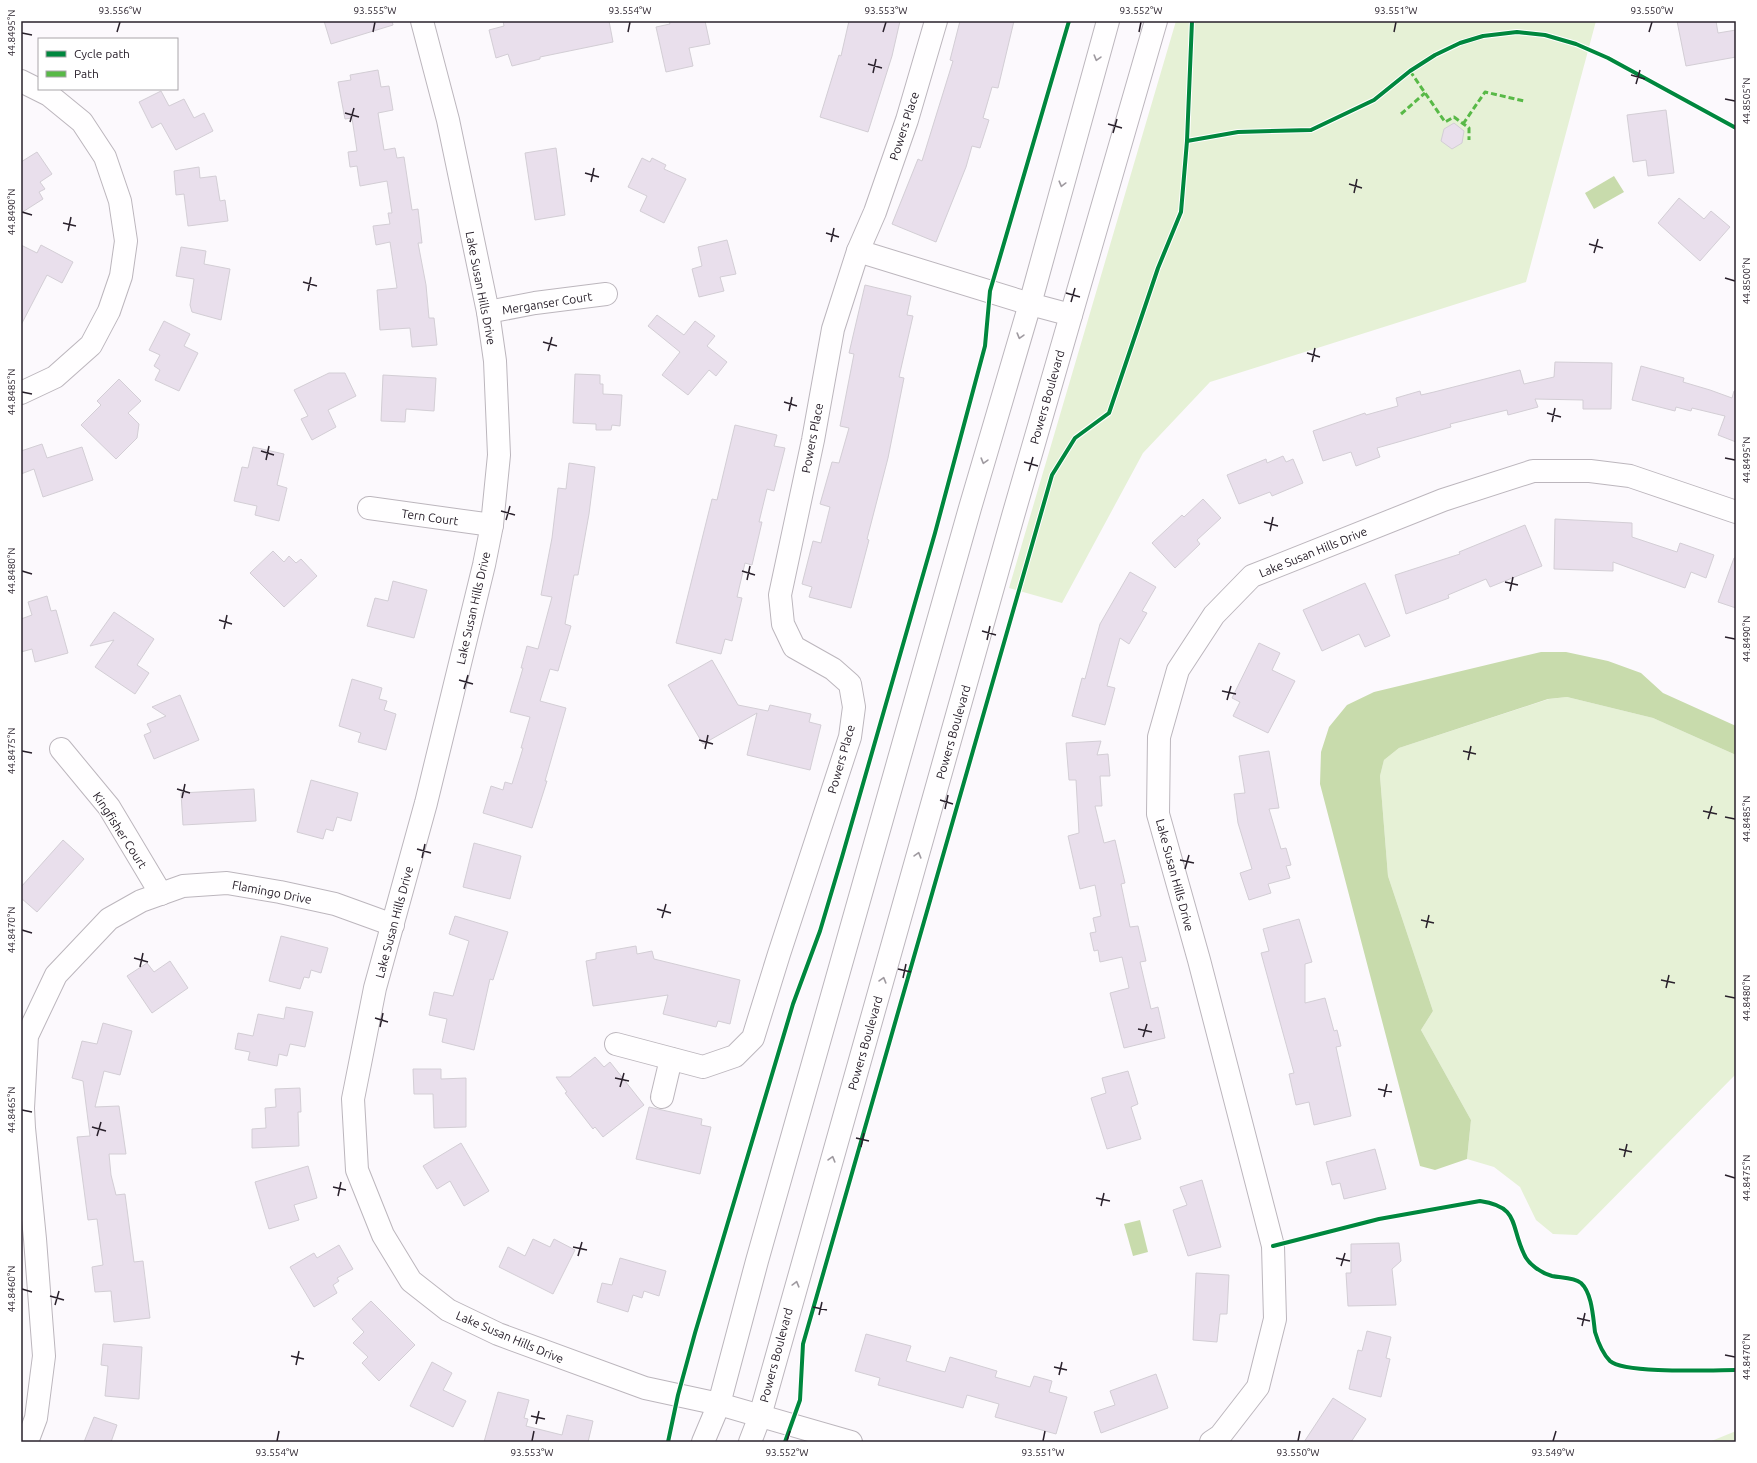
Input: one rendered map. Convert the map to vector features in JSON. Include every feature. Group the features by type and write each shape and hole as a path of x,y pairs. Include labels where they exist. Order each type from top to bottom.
{"street":[{"name":"Lake Susan Hills Drive","path":"422,21 448,120 488,312 495,361 499,455 492,526 484,565 426,803 375,988 354,1099 357,1170 383,1235 411,1281 448,1310 498,1334 645,1388 719,1404 851,1442"},
{"name":"Powers Place","path":"616,1044 703,1067 735,1056 753,1038 850,737 854,707 850,684 833,669 794,647 783,624 780,595 813,440 833,329 858,251 875,212 907,120 936,21"},
{"path":"703,1442 719,1404 759,1254 970,508 1030,304 1108,21"},
{"name":"Powers Boulevard","path":"750,1442 760,1416 1071,315 1156,21"},
{"path":"21,81 38,90"},
{"path":"21,393 55,377 91,345 109,311 121,276 126,241 120,201 105,157 82,122 49,95 39,90"},
{"path":"858,251 1030,304 1071,315"},
{"name":"Merganser Court","path":"488,312 535,303 606,294"},
{"name":"Lake Susan Hills Drive","path":"1211,1442 1220,1436 1258,1387 1275,1320 1273,1246 1199,960 1158,814 1159,737 1178,670 1214,615 1252,576 1443,500 1533,472 1590,471 1630,476 1736,512"},
{"name":"Tern Court","path":"369,508 492,526"},
{"name":"Kingfisher Court","path":"61,749 108,808 161,894"},
{"name":"Flamingo Drive","path":"27,1442 36,1418 44,1356 22,1108 26,1036 56,975 109,919 141,901 183,886 227,883 280,892 335,904 392,925"},
{"path":"662,1097 671,1059"}],"shaded area":[{"path":"1176,21 1596,21 1526,282 1210,382 1143,453 1062,603 1009,588"},
{"path":"1614,176 1624,192 1594,209 1585,193"},
{"path":"1541,652 1566,652 1608,661 1641,673 1663,693 1736,726 1736,755 1653,718 1567,697 1548,699 1399,748 1384,760 1380,776 1388,876 1433,1011 1421,1030 1471,1120 1467,1159 1435,1170 1420,1166 1320,784 1321,752 1329,727 1347,705 1374,692"},
{"path":"1567,697 1653,718 1736,755 1736,1074 1577,1235 1553,1234 1536,1220 1520,1187 1494,1167 1467,1159 1471,1120 1421,1030 1433,1011 1388,876 1380,776 1384,760 1399,748 1549,699"},
{"path":"1140,1220 1148,1252 1133,1256 1124,1224"},
{"path":"1736,1431 1736,1442 1709,1442"}],"building":[{"path":"324,21 392,21 393,25 331,44"},
{"path":"503,21 609,21 613,42 540,57 540,59 512,66 508,54 496,58 489,30 504,26"},
{"path":"669,21 705,21 710,44 689,48 693,66 666,72 656,27 670,24"},
{"path":"849,21 900,21 892,56 868,132 820,117 839,55 841,56"},
{"path":"960,21 1014,21 998,88 992,87 983,118 989,120 980,148 972,146 966,167 936,242 892,224 918,159 922,161 953,61 950,60"},
{"path":"1677,21 1716,21 1718,33 1736,30 1736,57 1686,66"},
{"path":"378,70 381,87 389,86 393,110 378,113 384,150 395,148 397,158 404,157 412,210 418,209 422,243 418,243 426,285 429,318 434,318 437,345 412,347 410,328 380,330 377,290 397,288 390,242 376,245 373,226 390,224 388,213 392,213 387,181 360,186 357,166 350,167 348,152 357,151 352,118 345,119 338,82 351,80 350,75"},
{"path":"161,91 169,106 184,99 194,118 204,113 213,131 176,150 161,123 152,128 139,102"},
{"path":"1666,110 1674,173 1648,176 1646,160 1633,162 1627,115"},
{"path":"1454,123 1464,131 1462,143 1452,149 1441,141 1444,129"},
{"path":"556,148 565,215 535,220 525,153"},
{"path":"37,152 52,174 40,182 45,189 39,192 43,199 21,213 21,162"},
{"path":"642,158 650,162 652,158 666,165 664,169 686,179 664,223 640,211 647,196 628,187"},
{"path":"199,167 200,178 216,176 220,201 225,200 228,221 188,226 184,194 176,195 174,171"},
{"path":"1679,198 1704,219 1711,211 1730,227 1700,261 1658,223"},
{"path":"727,240 736,274 720,277 724,291 699,297 692,269 702,266 698,247"},
{"path":"21,245 37,253 41,245 73,262 62,283 47,275 21,325"},
{"path":"181,247 206,251 204,264 230,269 221,320 192,312 190,305 194,279 176,276"},
{"path":"865,285 911,296 907,315 913,316 899,377 904,378 888,458 851,608 809,597 812,587 802,584 813,541 821,543 830,507 820,504 832,462 839,463 849,428 840,426 854,354 849,353"},
{"path":"657,315 684,335 695,321 715,336 707,346 727,362 716,376 709,370 688,395 662,375 680,352 648,326"},
{"path":"164,321 190,334 184,346 198,353 179,391 155,380 160,370 154,366 160,355 149,350"},
{"path":"1555,362 1612,363 1611,409 1583,409 1583,400 1535,399 1538,407 1508,415 1507,410 1450,424 1451,427 1377,448 1380,457 1356,466 1351,452 1323,461 1313,431 1365,413 1366,415 1398,406 1396,398 1420,391 1421,395 1520,370 1524,384 1554,377"},
{"path":"1641,366 1684,378 1683,382 1732,398 1734,391 1736,391 1736,442 1718,435 1725,416 1692,408 1691,411 1676,407 1675,411 1632,400"},
{"path":"329,373 345,373 356,396 328,410 336,427 312,440 301,419 308,416 294,390"},
{"path":"575,374 600,375 600,384 603,384 603,394 622,395 620,426 612,425 611,430 596,430 596,424 573,423"},
{"path":"383,375 436,378 434,411 406,409 405,422 381,421"},
{"path":"119,379 141,401 128,413 139,424 137,438 116,459 81,425 101,405 97,401"},
{"path":"735,425 777,435 774,446 785,448 774,491 767,489 759,522 762,522 752,565 745,563 737,597 742,598 732,641 725,639 721,654 676,643 712,499 717,500"},
{"path":"42,444 47,458 82,447 93,480 43,497 34,469 21,474 21,451"},
{"path":"253,447 284,454 277,485 287,488 279,521 255,515 257,506 234,501 242,467 248,468"},
{"path":"1283,456 1286,462 1293,459 1303,483 1272,496 1270,492 1239,504 1227,475 1266,459 1267,463"},
{"path":"569,463 595,467 589,514 578,575 574,575 565,624 571,626 558,671 550,669 540,701 566,708 545,781 547,781 532,828 483,813 491,786 503,790 505,782 512,784 523,748 521,748 530,717 510,712 523,668 521,668 527,646 538,649 552,597 541,595 552,538 558,488 566,489"},
{"path":"1203,499 1221,518 1197,540 1200,544 1175,568 1152,543 1182,515 1184,517"},
{"path":"1555,519 1632,523 1632,537 1677,552 1680,543 1714,555 1706,578 1691,572 1685,588 1613,562 1613,571 1554,569"},
{"path":"1525,525 1542,566 1490,587 1486,579 1448,595 1449,598 1406,614 1395,575 1460,554 1459,552"},
{"path":"273,551 284,562 289,556 296,563 301,559 317,576 284,607 250,573"},
{"path":"1734,558 1736,558 1736,608 1718,602"},
{"path":"1130,572 1156,587 1142,611 1147,613 1129,644 1120,638 1107,686 1115,688 1105,725 1072,716 1082,678 1085,679 1100,624"},
{"path":"393,581 427,590 414,638 367,626 375,598 388,601"},
{"path":"1365,583 1390,636 1365,647 1359,634 1322,651 1303,610"},
{"path":"47,596 51,611 56,610 68,653 35,662 32,649 21,652 21,619 32,615 28,602"},
{"path":"114,612 154,639 137,665 149,673 135,694 95,667 114,640 90,646"},
{"path":"1259,643 1280,653 1272,670 1295,681 1268,733 1233,716 1240,702 1232,698"},
{"path":"712,660 738,705 768,711 770,705 811,714 809,722 821,725 810,770 747,755 757,713 703,744 668,685"},
{"path":"352,679 382,688 379,699 387,701 384,710 396,714 386,750 358,742 361,733 339,726"},
{"path":"180,695 199,740 154,759 144,735 151,732 147,724 166,716 152,707"},
{"path":"1101,741 1097,755 1108,754 1110,776 1100,776 1102,806 1095,806 1104,843 1115,840 1125,883 1121,884 1130,927 1138,926 1146,961 1140,962 1151,1009 1158,1007 1165,1038 1124,1048 1110,993 1129,988 1122,957 1100,962 1098,950 1094,951 1090,933 1096,932 1093,918 1101,916 1095,885 1080,889 1068,836 1079,833 1076,780 1069,780 1066,743"},
{"path":"1269,751 1279,808 1269,809 1281,849 1286,848 1291,865 1286,866 1290,878 1268,884 1271,893 1249,900 1240,873 1252,869 1238,823 1234,794 1245,793 1239,756"},
{"path":"311,780 358,793 351,821 337,817 333,831 326,829 323,839 297,832"},
{"path":"254,789 256,821 183,825 181,793"},
{"path":"63,840 84,859 37,912 21,898 21,887"},
{"path":"474,843 521,856 510,899 463,887"},
{"path":"455,916 508,932 493,980 490,979 474,1050 442,1042 447,1019 429,1015 434,992 453,996 469,941 449,934"},
{"path":"1299,919 1312,962 1305,964 1305,1003 1325,998 1334,1031 1337,1030 1341,1046 1336,1047 1351,1116 1314,1125 1309,1102 1296,1105 1289,1074 1294,1073 1261,953 1269,951 1263,929"},
{"path":"281,936 328,948 321,973 311,970 309,978 304,977 300,989 269,981"},
{"path":"636,946 637,954 652,951 654,959 740,980 730,1024 718,1021 716,1027 663,1014 668,995 593,1006 586,961 596,959 596,953"},
{"path":"170,961 188,988 152,1013 127,976 147,963 154,972"},
{"path":"286,1007 313,1012 305,1047 290,1044 287,1056 279,1054 277,1066 248,1060 250,1052 235,1049 238,1033 253,1036 258,1014 284,1019"},
{"path":"103,1023 132,1031 120,1075 104,1071 95,1107 119,1106 126,1154 109,1154 111,1175 116,1195 125,1194 134,1262 143,1261 150,1318 114,1322 111,1291 95,1292 92,1267 103,1265 97,1219 88,1220 77,1137 90,1136 83,1081 72,1078 82,1041 97,1044"},
{"path":"595,1057 604,1067 610,1062 644,1105 603,1137 595,1127 593,1129 565,1093 567,1092 556,1077 570,1077"},
{"path":"413,1069 441,1069 441,1079 466,1078 466,1127 434,1128 433,1094 414,1094"},
{"path":"1128,1071 1138,1104 1131,1107 1141,1139 1107,1149 1091,1098 1106,1093 1102,1078"},
{"path":"300,1088 301,1112 298,1112 299,1146 252,1148 252,1129 266,1128 265,1108 276,1107 275,1089"},
{"path":"649,1107 702,1119 701,1125 711,1127 700,1174 636,1159"},
{"path":"461,1143 489,1191 464,1206 450,1181 437,1189 423,1166"},
{"path":"1375,1149 1386,1189 1344,1199 1340,1183 1332,1185 1326,1162"},
{"path":"308,1166 317,1198 294,1205 299,1220 269,1229 255,1182"},
{"path":"1202,1180 1221,1247 1188,1256 1173,1210 1187,1205 1180,1187"},
{"path":"533,1239 550,1247 554,1239 575,1250 553,1294 499,1267 508,1247 525,1256"},
{"path":"1399,1243 1401,1261 1392,1269 1396,1305 1348,1306 1346,1273 1351,1273 1351,1244"},
{"path":"339,1245 353,1269 337,1278 339,1281 333,1285 337,1293 314,1307 290,1267 314,1253 317,1258"},
{"path":"620,1258 666,1271 659,1296 644,1291 642,1298 633,1295 628,1312 597,1302 602,1283 612,1285"},
{"path":"1196,1273 1229,1275 1227,1314 1220,1314 1217,1342 1193,1340"},
{"path":"371,1301 415,1345 379,1381 362,1363 368,1357 353,1343 364,1332 352,1319"},
{"path":"1367,1331 1391,1337 1386,1358 1390,1359 1381,1397 1349,1389 1358,1350 1362,1351"},
{"path":"866,1334 911,1346 906,1361 945,1372 950,1357 997,1371 995,1377 1030,1387 1034,1376 1052,1381 1049,1392 1067,1397 1056,1434 995,1417 999,1404 967,1395 963,1408 878,1385 880,1378 855,1371"},
{"path":"103,1344 142,1347 139,1399 105,1396 108,1366 101,1365"},
{"path":"432,1362 452,1373 443,1390 466,1401 453,1427 410,1406"},
{"path":"1156,1374 1168,1408 1101,1433 1094,1412 1115,1405 1110,1391"},
{"path":"498,1392 529,1400 524,1418 528,1419 526,1426 562,1435 567,1415 593,1421 588,1442 484,1442"},
{"path":"1333,1398 1366,1419 1351,1442 1304,1442"},
{"path":"94,1417 117,1425 111,1442 84,1442"}],"marked path":[{"path":"1410,71 1445,122 1454,117 1469,128 1469,140"},
{"path":"1463,124 1485,92 1524,101"},
{"path":"1401,114 1425,93"}],"cycle path":[{"path":"668,1442 678,1395 695,1333 793,1004 820,931 935,533 985,346 990,291 1069,21"},
{"path":"785,1442 800,1400 803,1344 1052,475 1075,438 1109,413 1158,268 1181,212 1187,141 1192,21"},
{"path":"1187,141 1238,132 1311,130 1374,100 1410,71 1435,55 1460,43 1483,36 1517,32 1545,35 1576,44 1608,58 1736,128"},
{"path":"1273,1246 1379,1219 1480,1201 1493,1204 1502,1208 1512,1219 1524,1254 1532,1265 1548,1275 1578,1281 1585,1287 1590,1299 1597,1340 1610,1361 1632,1368 1650,1370 1736,1370"}]}
